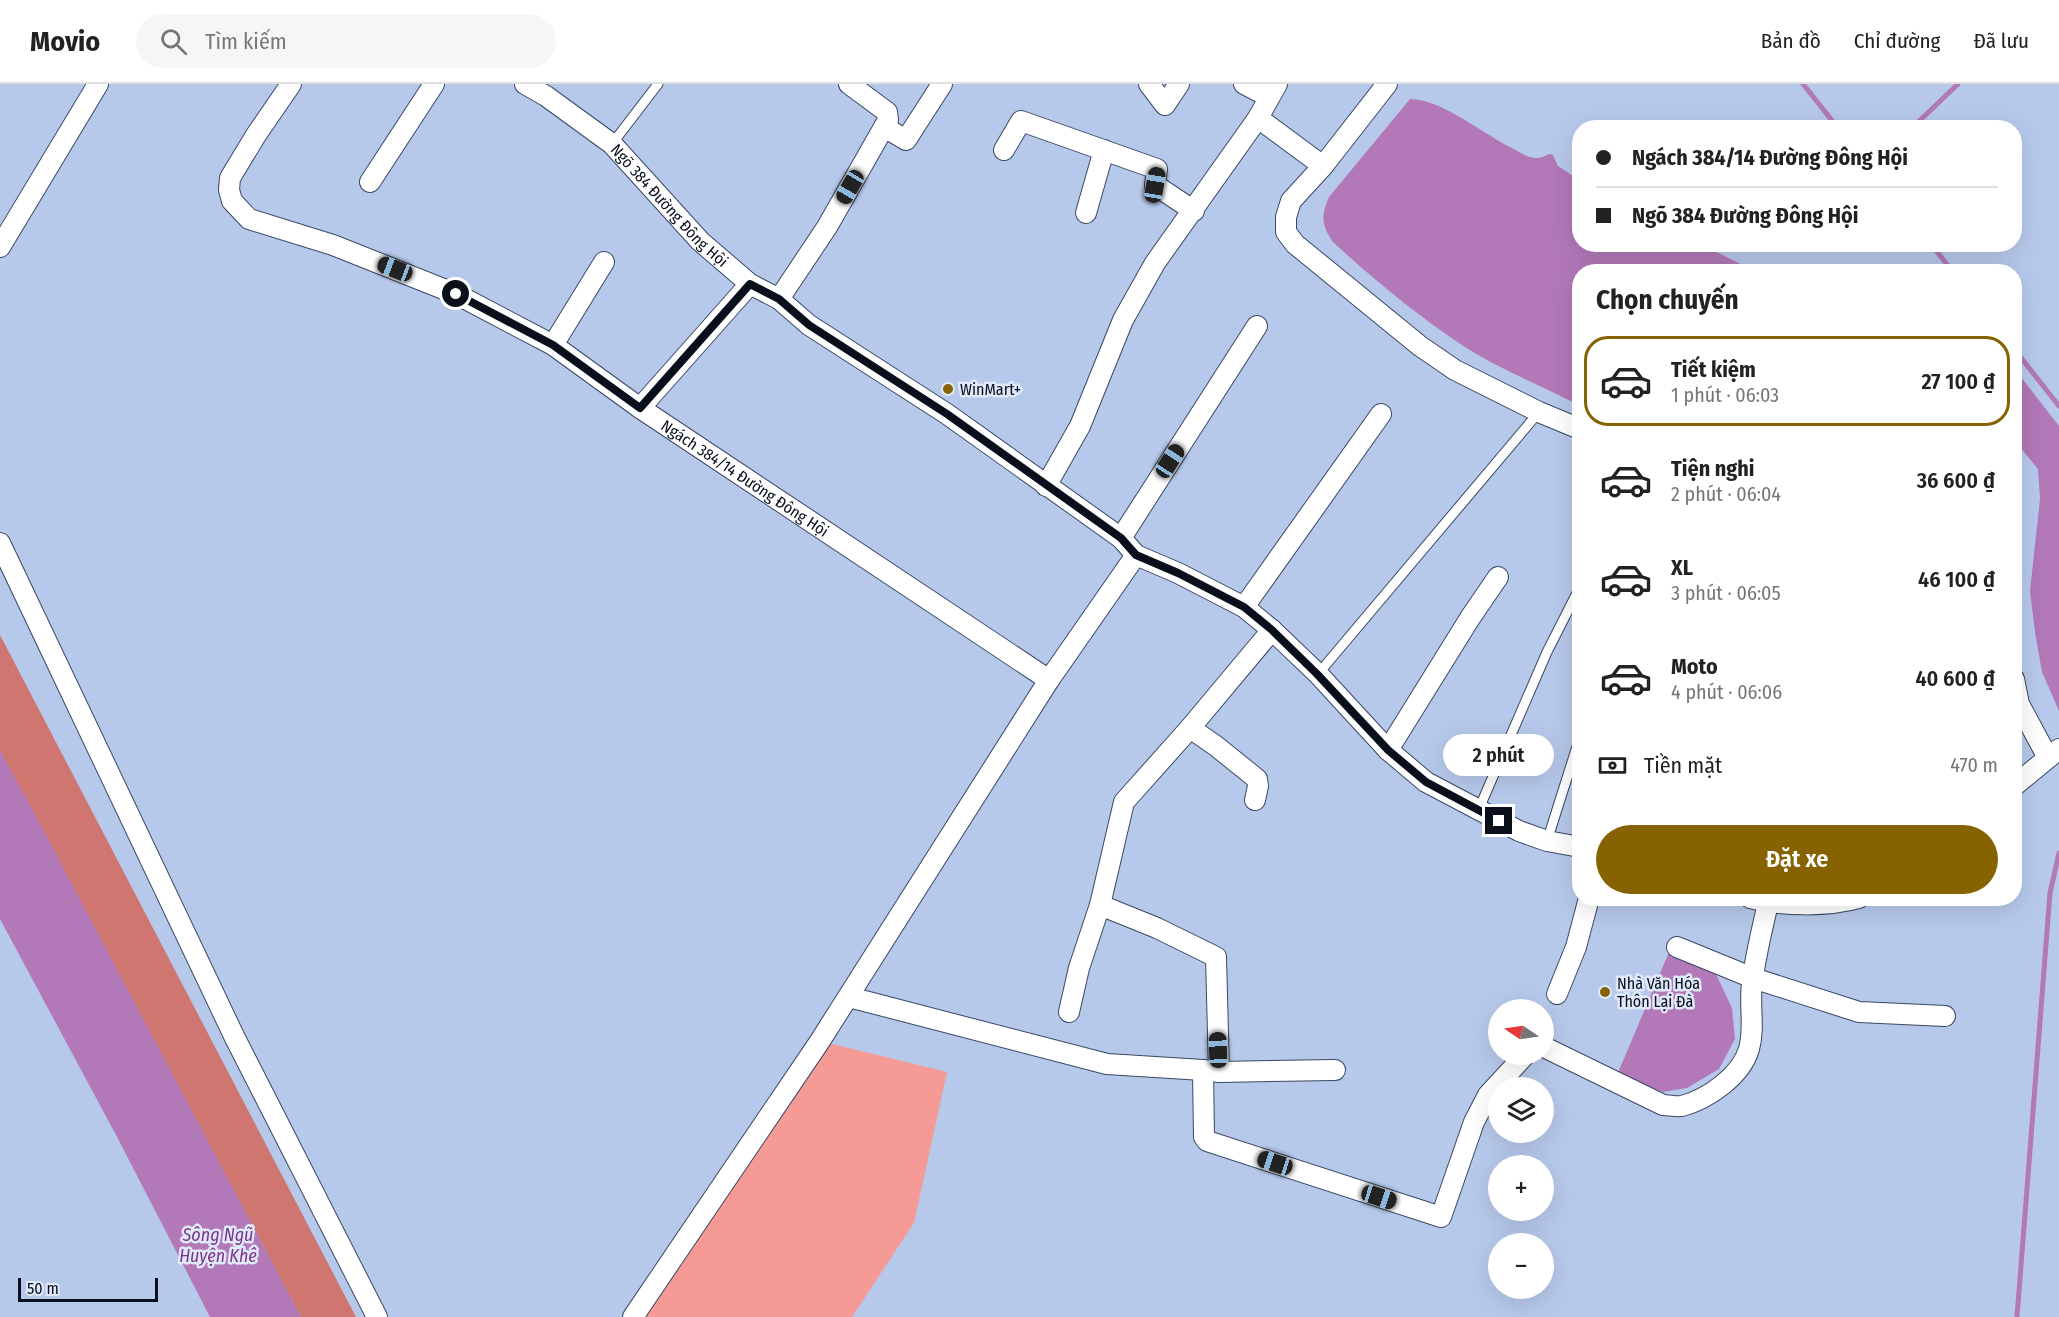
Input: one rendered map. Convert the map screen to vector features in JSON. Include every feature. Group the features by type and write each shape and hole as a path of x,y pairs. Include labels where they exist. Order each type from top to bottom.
{"street":[{"path":"0,247 98,84"},
{"name":"Ngách 384/14 Đường Đông Hội","path":"291,84 230,178 229,190 232,201 249,219 333,245 456,294 553,345 640,408 1049,680"},
{"path":"370,182 435,84"},
{"name":"Ngõ 384 Đường Đông Hội","path":"525,84 551,90 612,144 700,241 750,284 779,299 809,325 947,414 1121,538 1136,555 1178,573 1244,607 1272,630 1317,674 1388,750 1426,782 1519,831 1547,841 1572,846"},
{"path":"779,299 827,227 888,120 887,112 850,84"},
{"path":"884,127 906,140 942,84"},
{"path":"1149,84 1166,105 1179,84"},
{"path":"1046,486 1080,426 1123,320 1155,263 1258,118 1273,90 1244,84"},
{"path":"1387,84 1323,165 1291,201 1286,217 1286,232 1295,244 1420,346 1455,370 1572,427"},
{"path":"1258,118 1323,165"},
{"path":"1004,150 1021,121 1157,169 1155,185 1194,211"},
{"path":"1086,213 1099,175 1104,150"},
{"path":"553,345 603,262"},
{"path":"640,408 750,284"},
{"path":"1121,538 1257,326"},
{"path":"1244,607 1381,414"},
{"path":"0,543 229,1025 377,1317"},
{"path":"633,1317 849,997 1049,680 1136,555"},
{"path":"1388,750 1498,577"},
{"path":"1069,1012 1078,968 1100,905 1124,802 1272,630"},
{"path":"2022,711 2054,753 2022,779"},
{"path":"1190,728 1257,779 1255,800"},
{"path":"1100,905 1157,928 1216,957 1211,1071 1204,1137 1207,1141 1442,1217 1474,1122 1488,1095 1516,1065"},
{"path":"1557,994 1576,947 1587,906"},
{"path":"1554,1052 1663,1105 1679,1107 1693,1102 1728,1082 1749,1049 1759,906"},
{"path":"1677,947 1753,978 1859,1012 1945,1016"},
{"path":"849,997 1107,1064 1211,1071 1335,1070"}],"lane":[{"path":"612,144 658,84"},
{"path":"1317,674 1539,412"},
{"path":"1478,811 1547,652 1572,603"},
{"path":"1547,841 1572,762"}],"shaded area":[{"path":"0,635 356,1317 301,1317 0,751"},
{"path":"820,1041 947,1072 914,1223 852,1317 633,1317"}],"water":[{"path":"1410,99 1422,100 1448,110 1526,156 1536,158 1553,155 1558,166 1572,175 1572,252 1717,252 1740,264 1572,264 1572,402 1465,347 1380,284 1333,242 1324,225 1325,209 1329,197"},
{"path":"2022,378 2059,426 2059,711 2042,672 2030,591 2040,499 2038,469 2022,450"},
{"name":"Sông Ngũ Huyện Khê","path":"0,751 301,1317 210,1317 0,919"},
{"path":"1669,952 1714,970 1732,1008 1735,1039 1719,1069 1687,1088 1663,1092 1617,1075"}],"waterway":[{"path":"1803,84 1832,120"},
{"path":"1920,120 1958,84"},
{"path":"1937,252 1947,264"},
{"path":"2022,359 2059,406"},
{"path":"2017,1317 2050,893 2059,853"}],"place":[{"name":"WinMart+","path":"948,389"},
{"name":"Nhà Văn Hóa Thôn Lại Đà","path":"1605,992"}],"route":[{"path":"456,294 553,345 640,408 750,284 779,299 809,325 947,414 1121,538 1136,555 1178,573 1244,607 1272,630 1317,674 1388,750 1426,782 1499,821"}]}
